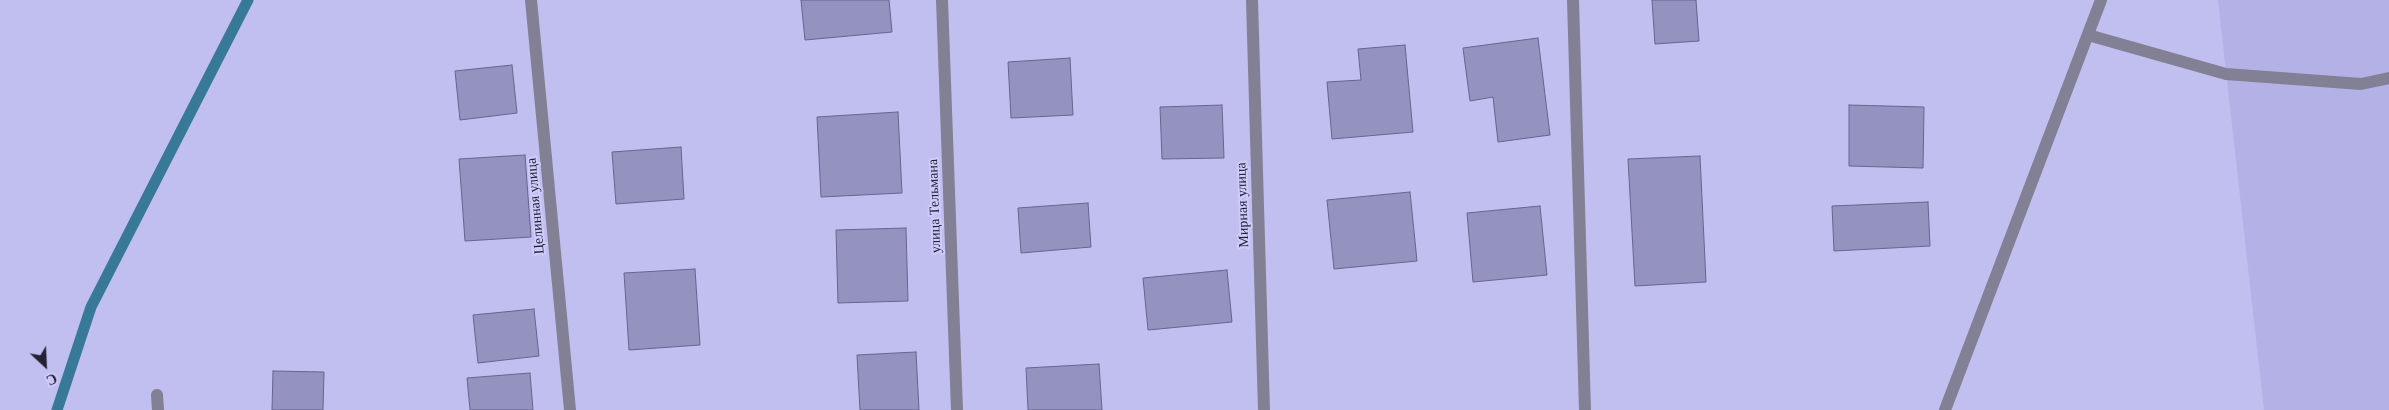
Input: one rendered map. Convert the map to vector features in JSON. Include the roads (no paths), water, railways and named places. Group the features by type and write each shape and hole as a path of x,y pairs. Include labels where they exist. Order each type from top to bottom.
{"street":[{"name":"Целинная улица","path":"531,0 570,410"},
{"name":"улица Тельмана","path":"942,0 958,410"},
{"name":"Мирная улица","path":"1252,0 1264,410"},
{"path":"1573,0 1584,410"},
{"path":"1945,410 2101,0"},
{"path":"2088,35 2226,74 2361,84 2389,78"},
{"path":"157,395 158,410"}],"waterway":[{"path":"57,410 91,307 248,0"}]}
